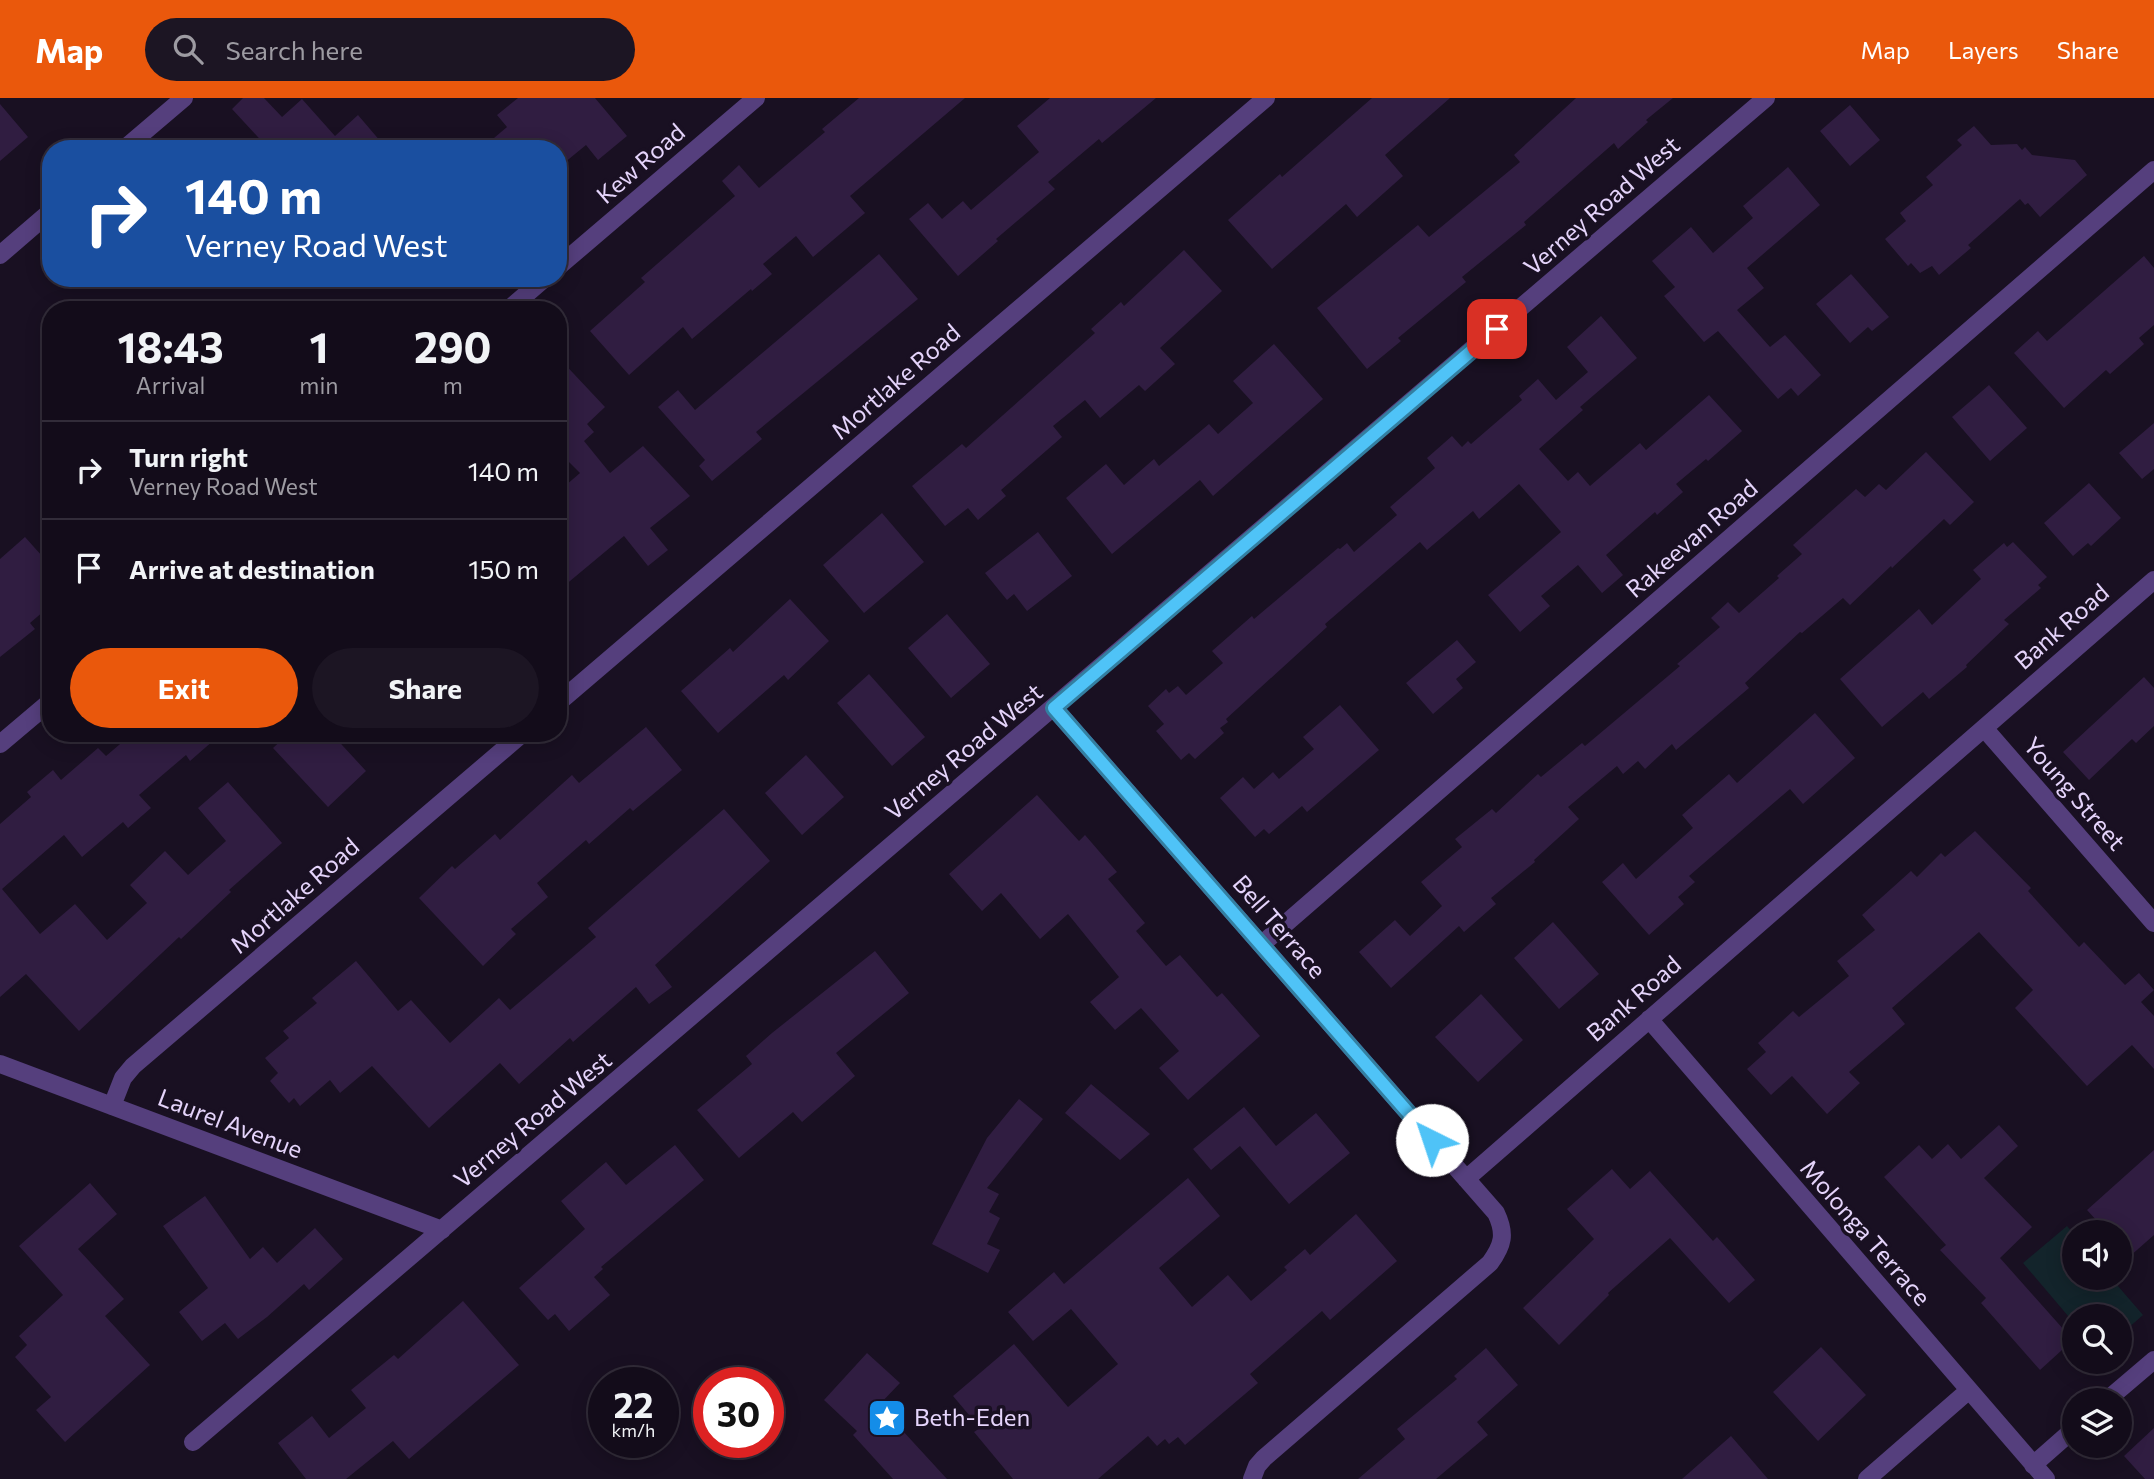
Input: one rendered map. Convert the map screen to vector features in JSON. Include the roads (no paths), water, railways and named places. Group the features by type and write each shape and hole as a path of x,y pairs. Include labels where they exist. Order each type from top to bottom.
{"street":[{"path":"135,140 184,98"},
{"name":"Kew Road","path":"567,259 756,98"},
{"name":"Mortlake Road","path":"567,695 1266,98"},
{"name":"Verney Road West","path":"194,1442 1766,98"},
{"name":"Rakeevan Road","path":"1262,944 2154,170"},
{"path":"0,255 42,219"},
{"path":"519,301 535,287"},
{"name":"Bank Road","path":"1466,1179 2154,580"},
{"name":"Bell Terrace","path":"1054,708 1466,1179"},
{"path":"0,744 42,709"},
{"name":"Young Street","path":"1984,728 2154,923"},
{"name":"Mortlake Road","path":"112,1106 123,1077 133,1066 512,742"},
{"name":"Molonga Terrace","path":"1649,1019 2040,1472"},
{"name":"Laurel Avenue","path":"0,1064 442,1230"},
{"path":"1252,1479 1257,1466 1264,1458 1483,1270 1500,1249 1502,1239 1496,1213 1466,1179"},
{"path":"2122,1388 2154,1360"},
{"path":"1867,1479 1968,1391"},
{"path":"2040,1472 2062,1444"}],"place":[{"name":"Beth-Eden","path":"887,1418"}]}
